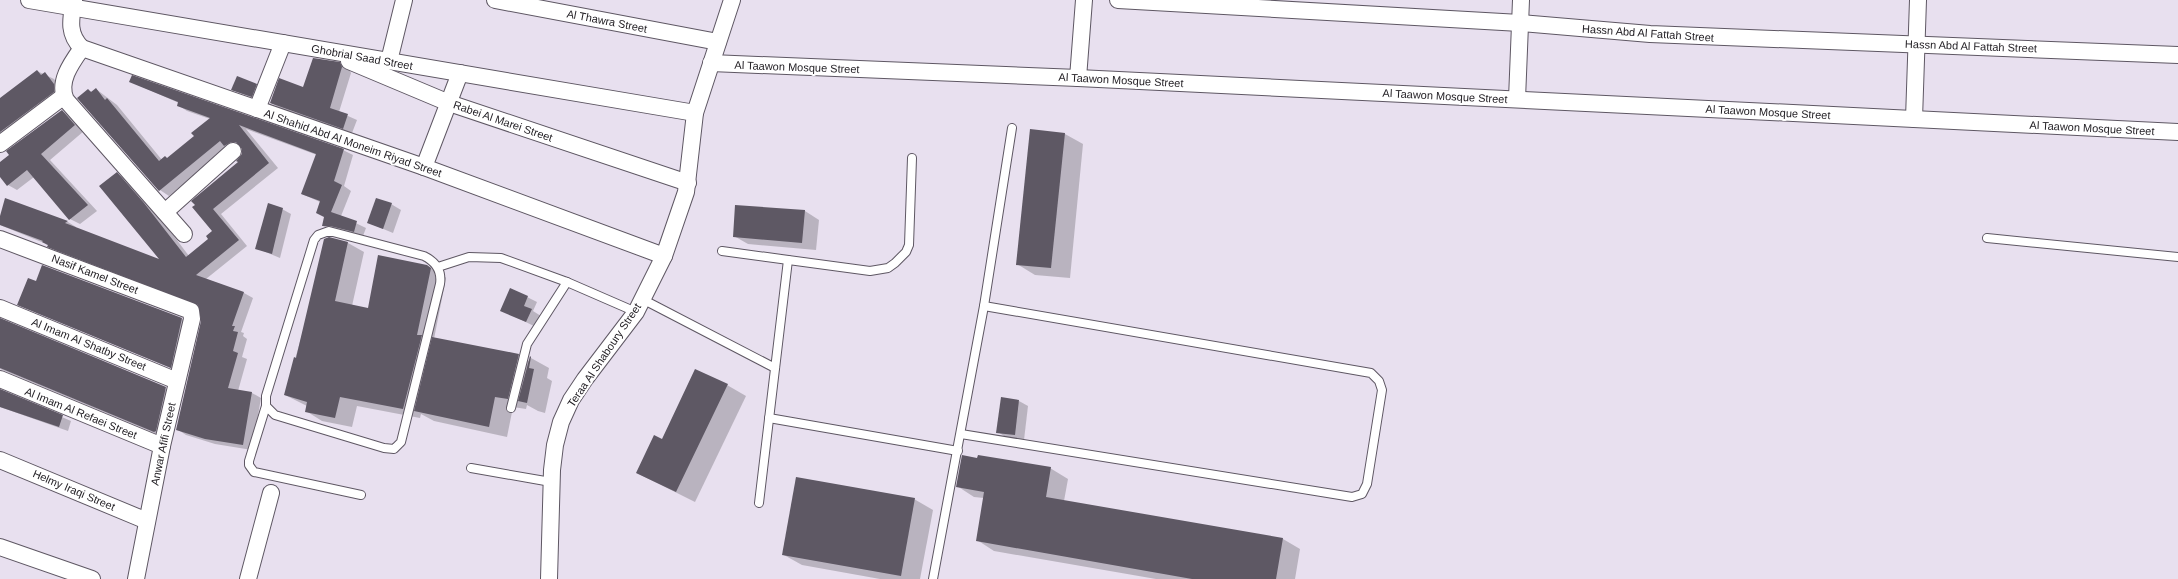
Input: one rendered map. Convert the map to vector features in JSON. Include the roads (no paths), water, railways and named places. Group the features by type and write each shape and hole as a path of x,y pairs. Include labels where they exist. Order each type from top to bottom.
{"street":[{"name":"Ghobrial Saad Street","path":"29,0 74,4 322,50 695,113"},
{"path":"389,61 404,0"},
{"name":"Al Thawra Street","path":"495,0 718,42"},
{"name":"Teraa Al Shaboury Street","path":"549,579 551,482 555,445 561,422 571,400 639,306 664,256 688,183 695,113 732,0"},
{"path":"1078,78 1084,0"},
{"name":"Hassn Abd Al Fattah Street","path":"1118,0 1520,23 1650,34 2178,56"},
{"path":"1518,99 1521,0"},
{"path":"1914,119 1918,0"},
{"path":"74,4 70,29 72,36 82,48 70,66 63,85 64,96 184,234"},
{"path":"257,109 283,43"},
{"name":"Al Shahid Abd Al Moneim Riyad Street","path":"82,48 424,167 664,256"},
{"name":"Rabei Al Marei Street","path":"322,50 449,103 688,183"},
{"name":"Al Taawon Mosque Street","path":"711,63 1078,78 2178,132"},
{"path":"424,167 460,73"},
{"path":"0,144 64,96"},
{"path":"165,212 232,151"},
{"name":"Nasif Kamel Street","path":"0,238 189,310"},
{"name":"Al Imam Al Shatby Street","path":"0,308 177,380"},
{"name":"Anwar Afifi Street","path":"136,579 162,446 192,315 189,310"},
{"name":"Al Imam Al Refaei Street","path":"0,379 162,446"},
{"name":"Helmy Iraqi Street","path":"0,460 147,521"},
{"path":"248,579 271,493"},
{"path":"0,547 92,579"}],"lane":[{"path":"933,579 984,306 1012,128"},
{"path":"722,251 870,271 888,268 901,258 909,245 912,158"},
{"path":"266,406 270,412 282,418 389,449 398,446 401,442 440,284 440,272 438,267 424,256 335,232 329,231 318,235 314,240 266,396 266,406 249,461 251,469 254,472 361,495"},
{"path":"1987,238 2178,257"},
{"path":"438,267 469,257 502,258 639,306 775,368"},
{"path":"759,503 788,260"},
{"path":"511,408 527,344 567,282"},
{"path":"961,434 1352,498 1362,494 1367,484 1382,390 1378,380 1371,374 984,306"},
{"path":"769,418 958,451"},
{"path":"471,468 551,482"}]}
